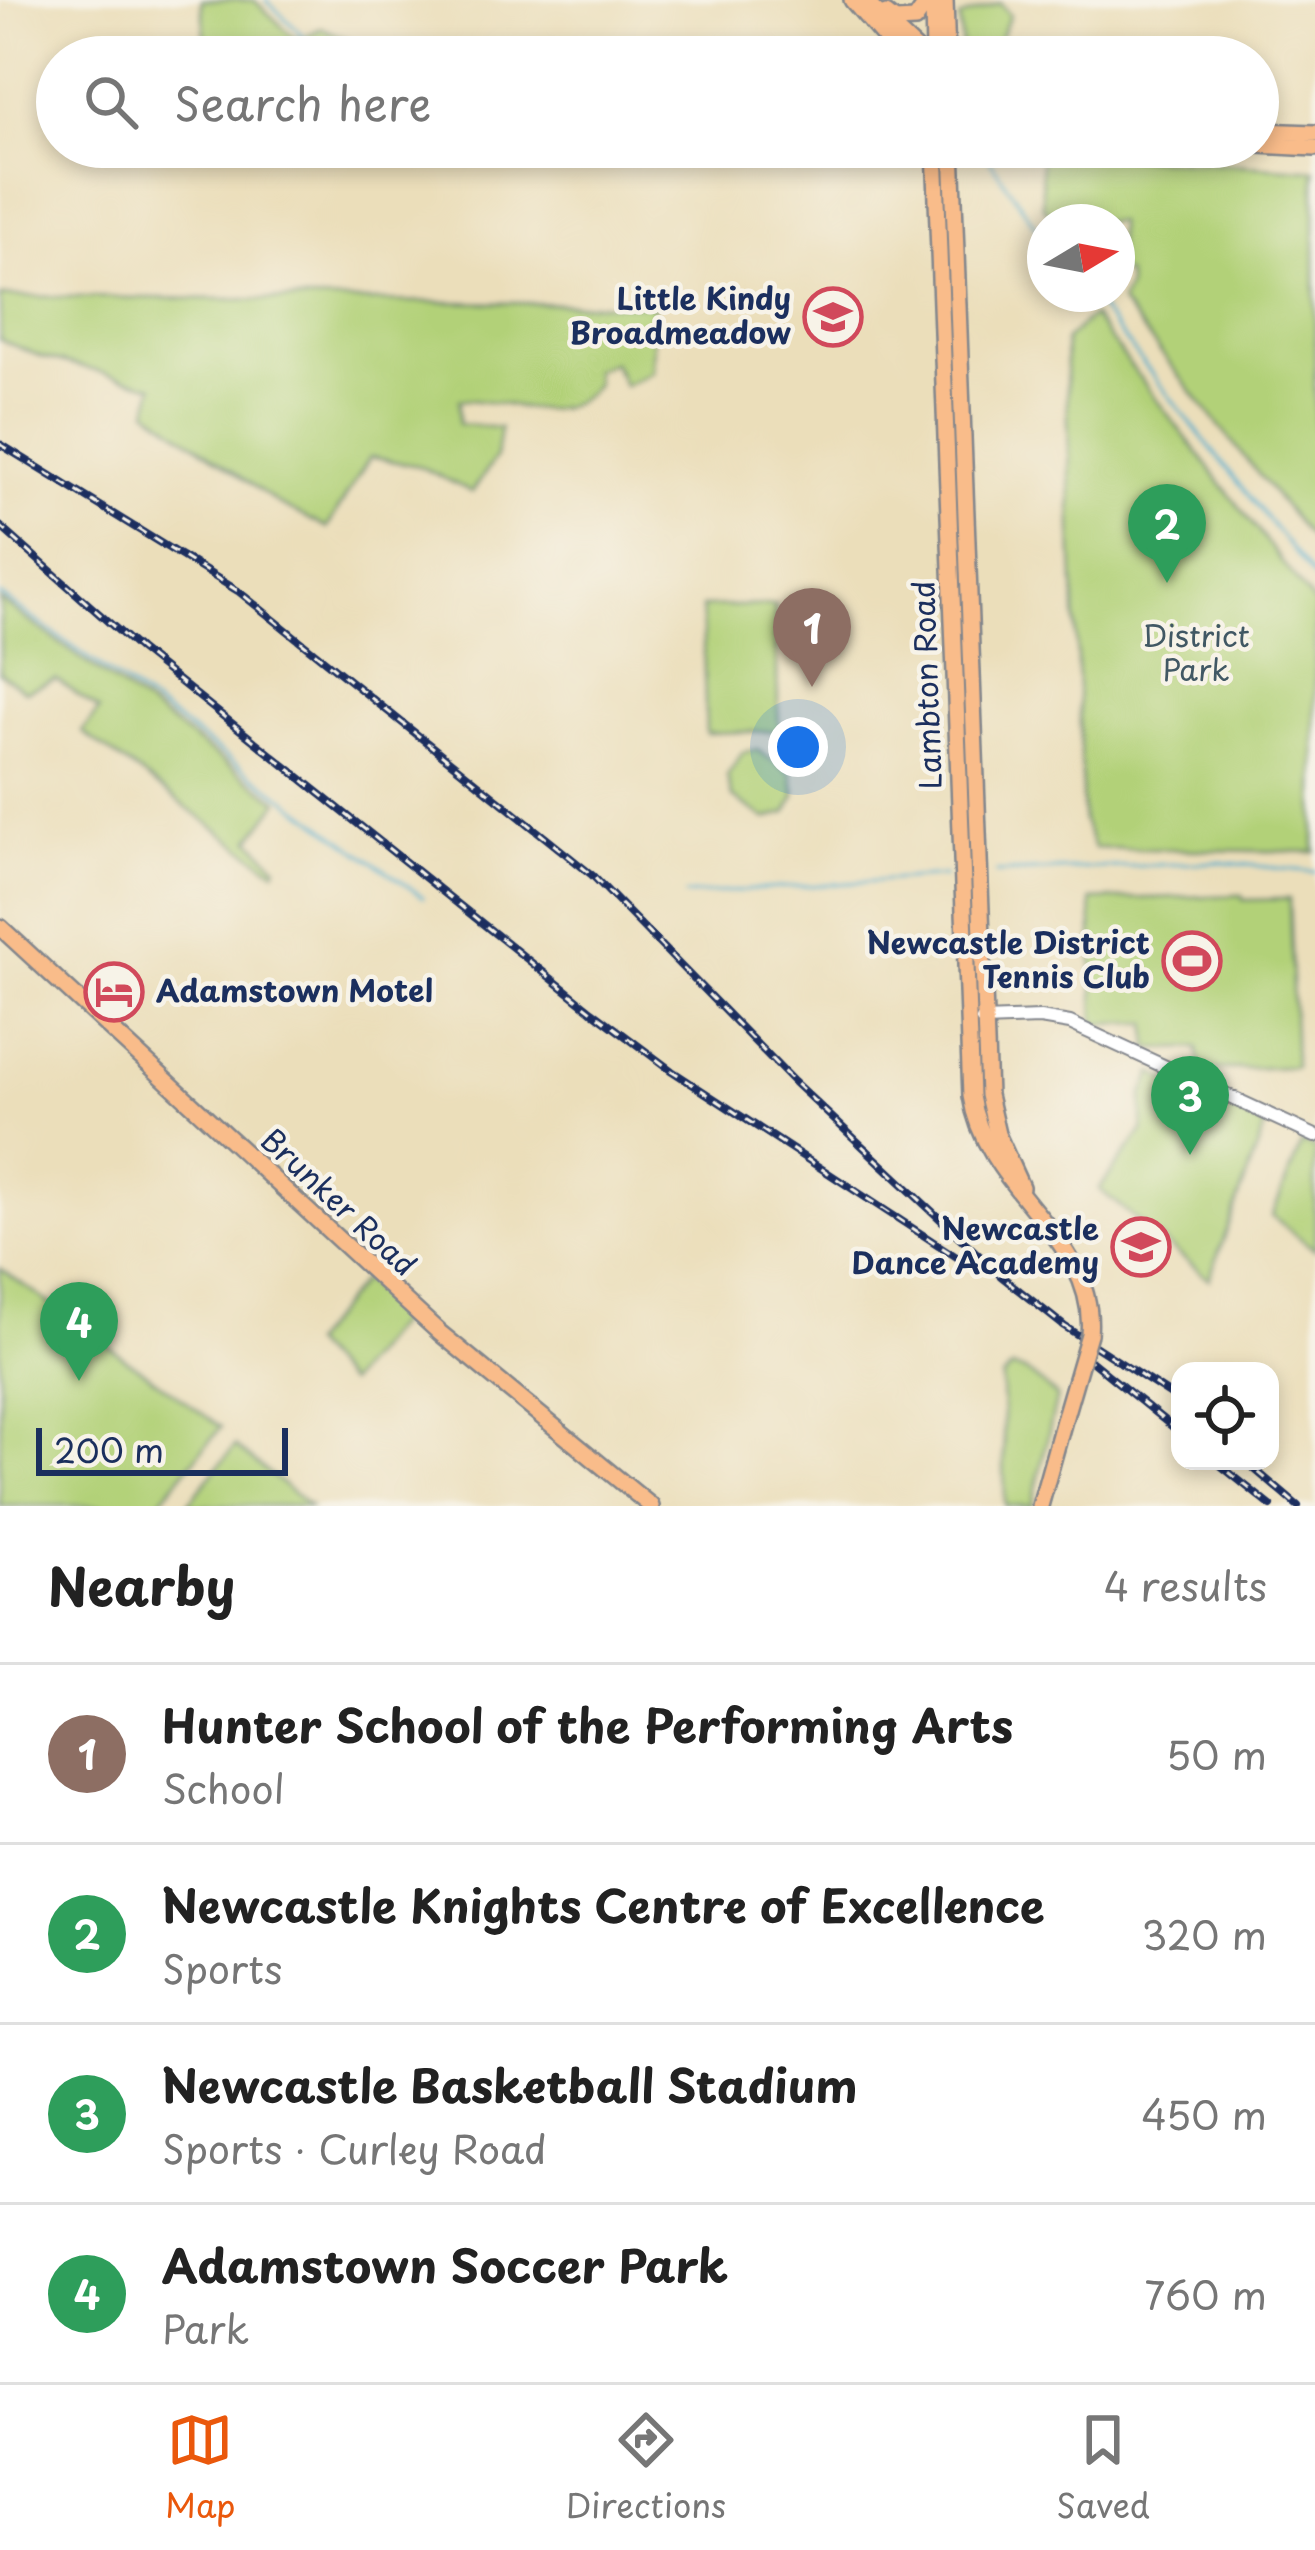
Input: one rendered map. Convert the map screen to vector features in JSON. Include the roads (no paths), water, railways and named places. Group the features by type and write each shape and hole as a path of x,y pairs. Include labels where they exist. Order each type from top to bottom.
{"main road":[{"path":"853,0 883,36"},
{"path":"868,4 895,21 909,22 922,16 931,0"},
{"path":"931,0 933,36"},
{"path":"868,4 902,36"},
{"path":"1279,132 1315,134"},
{"path":"1279,146 1315,148"},
{"name":"Lambton Road","path":"936,168 968,1021 977,1126 1002,1174 1080,1277 1089,1334 1040,1506"},
{"name":"Lambton Road","path":"955,168 992,1115 1029,1204"},
{"name":"Brunker Road","path":"0,927 440,1333 651,1506"}],"street":[{"path":"968,1021 1070,1023 1315,1136"}],"waterway":[{"path":"266,0 304,36"},
{"path":"995,168 1027,214"},
{"path":"1102,312 1315,579"},
{"path":"0,595 423,897"},
{"path":"996,873 1219,862 1315,872"},
{"path":"685,895 944,876"}],"railway":[{"path":"0,444 238,591 592,875 794,1082 1001,1276 1064,1326 1171,1395"},
{"path":"0,526 139,649 592,1011 672,1071 972,1267"},
{"path":"1085,1356 1171,1426"},
{"path":"1226,1470 1271,1506"},
{"path":"1256,1470 1298,1506"}],"place":[{"name":"Little Kindy Broadmeadow","path":"833,317"},
{"name":"Newcastle Knights Centre of Excellence","path":"1167,583"},
{"name":"Hunter School of the Performing Arts","path":"812,687"},
{"name":"Newcastle District Tennis Club","path":"1192,961"},
{"name":"Adamstown Motel","path":"114,992"},
{"name":"Newcastle Basketball Stadium","path":"1190,1155"},
{"name":"Newcastle Dance Academy","path":"1141,1247"},
{"name":"Adamstown Soccer Park","path":"79,1381"}],"park label":[{"name":"District Park","path":"1196,654"}]}
